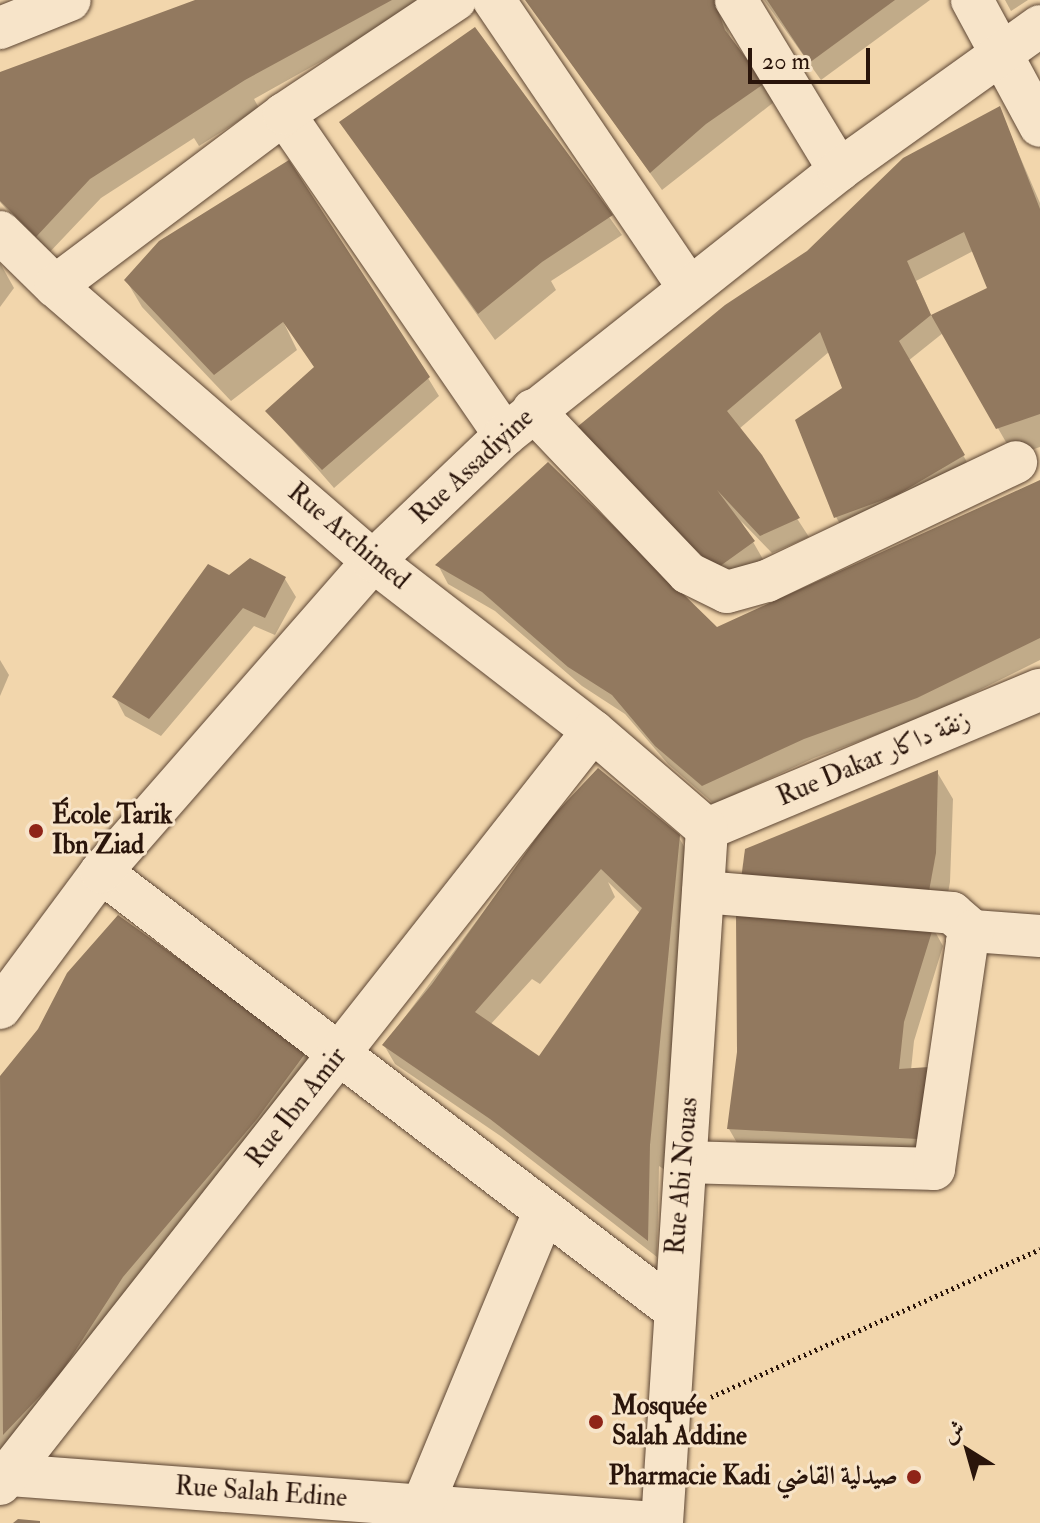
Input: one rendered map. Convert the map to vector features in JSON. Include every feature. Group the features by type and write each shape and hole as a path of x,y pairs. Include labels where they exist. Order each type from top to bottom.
{"street":[{"path":"0,28 70,0"},
{"path":"55,286 284,114 455,0"},
{"path":"494,0 688,286"},
{"path":"736,0 839,170"},
{"path":"972,0 1003,50 1040,126"},
{"name":"Rue Assadiyine","path":"0,1008 101,872 373,561 519,422 839,170 1040,26"},
{"path":"284,114 519,422 688,573 727,592 767,581 1016,462"},
{"name":"Rue Archimed","path":"0,232 55,286 373,561 593,731 707,829"},
{"name":"Rue Dakar زنقة داكار","path":"707,829 1040,690"},
{"name":"Rue Ibn Amir","path":"5,1480 593,731"},
{"name":"Rue Abi Nouas","path":"662,1523 672,1308 686,1162 707,829"},
{"path":"101,872 337,1057 672,1308"},
{"path":"703,892 952,913 973,931 1040,936"},
{"path":"686,1162 934,1169 967,942 973,931"},
{"path":"423,1504 543,1214"},
{"name":"Rue Salah Edine","path":"5,1480 423,1504 655,1523"}],"path":[{"path":"666,1417 1040,1249"}],"building":[{"path":"195,0 392,0 245,80 90,179 36,237 0,201 0,72"},
{"path":"525,0 714,0 725,30 765,83 706,124 650,173"},
{"path":"767,0 895,0 809,63"},
{"path":"475,27 613,215 542,262 478,314 339,122"},
{"path":"1000,106 1040,209 1040,414 996,429 931,315 899,341 965,455 897,495 834,518 795,420 842,388 820,332 727,411 762,455 800,518 760,536 717,490 755,541 716,569 571,432 725,305 807,251 903,158","holes":["964,232 987,288 931,315 907,261"]},
{"path":"289,160 430,377 322,470 265,411 314,367 283,322 214,375 124,280 159,241"},
{"path":"548,462 717,627 1040,480 1040,638 917,698 804,739 702,786 655,746 612,695 568,667 482,592 435,565"},
{"path":"250,558 286,577 265,618 243,608 149,719 112,697 208,564 229,575"},
{"path":"598,768 680,835 650,1145 648,1241 490,1119 382,1045 432,984 549,820","holes":["601,869 642,908 539,1056 475,1012"]},
{"path":"938,770 936,853 927,902 740,887 745,849"},
{"path":"118,915 307,1051 257,1119 123,1277 59,1376 3,1435 0,1076 38,1029 67,973"},
{"path":"736,915 934,925 904,1022 899,1069 929,1067 918,1139 727,1129 737,1052"},
{"path":"18,1519 40,1521 40,1523 13,1523"}],"place":[{"name":"École Tarik Ibn Ziad","path":"36,831"},
{"name":"Mosquée Salah Addine","path":"596,1422"},
{"name":"Pharmacie Kadi صيدلية القاضي","path":"914,1477"}]}
